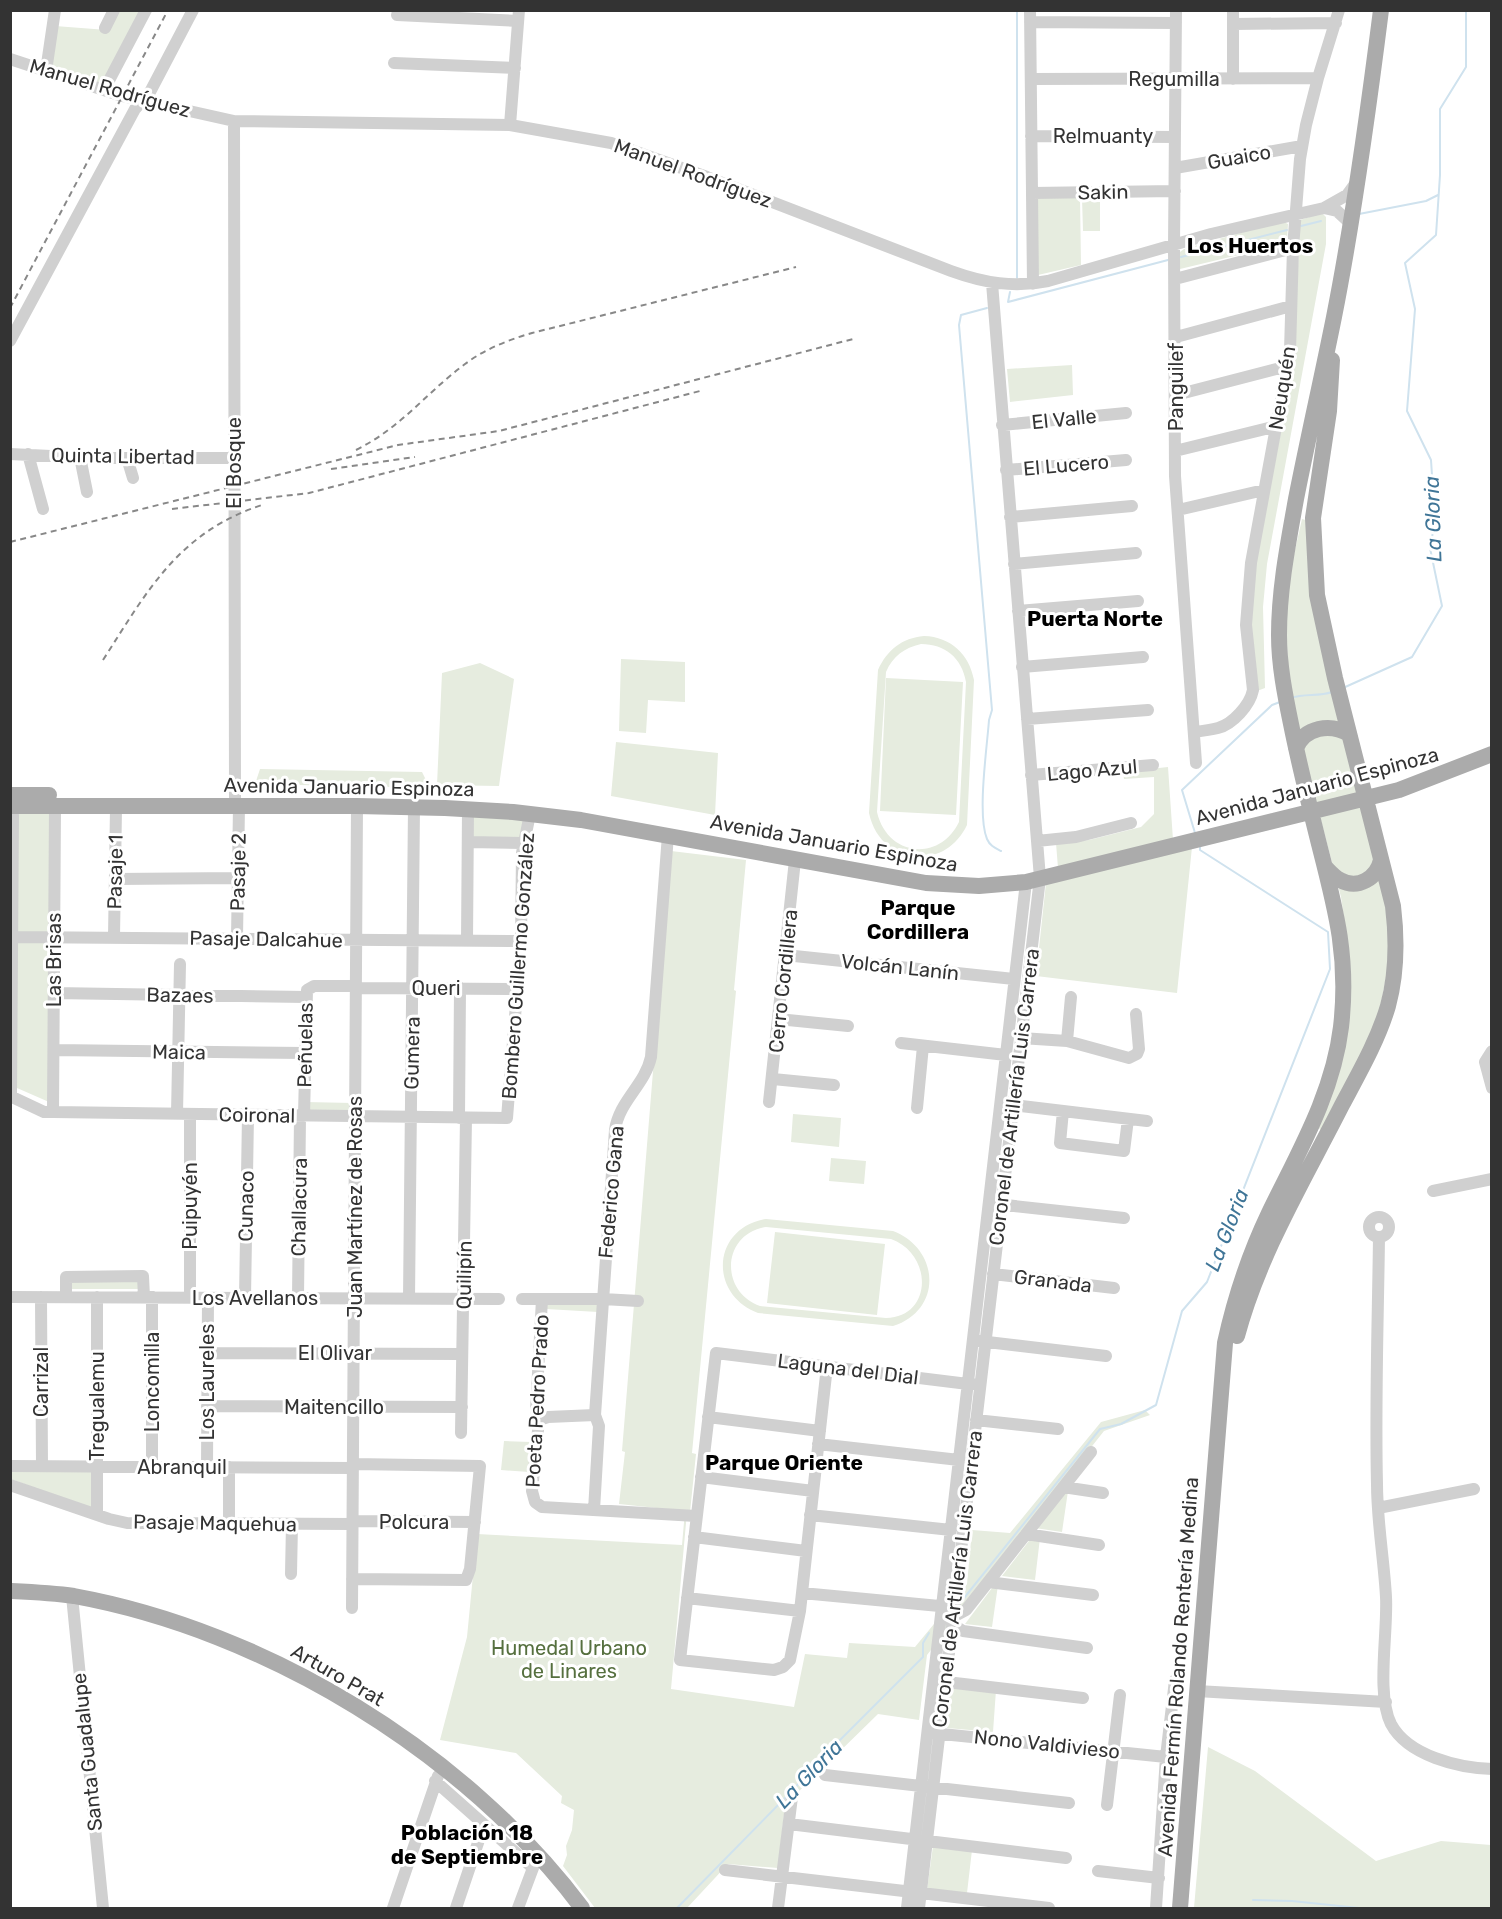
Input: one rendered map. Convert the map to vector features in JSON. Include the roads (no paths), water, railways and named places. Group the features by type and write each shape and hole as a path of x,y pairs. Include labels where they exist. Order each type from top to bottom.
{"main road":[{"name":"Avenida Fermín Rolando Rentería Medina","path":"1180,1908 1225,1343 1237,1293 1264,1224 1315,1118 1331,1075 1339,1044 1344,983 1342,942 1336,905 1311,811 1288,710 1279,640 1288,541 1334,316 1381,10"},
{"name":"Avenida Fermín Rolando Rentería Medina","path":"1218,1428 1233,1350 1256,1279 1275,1235 1360,1070 1388,1006 1394,975 1395,923 1389,889 1335,678 1317,595 1313,527 1329,411 1334,316"},
{"path":"1296,748 1302,737 1318,729 1332,727 1349,734"},
{"name":"Avenida Januario Espinoza","path":"12,810 189,805 468,809 581,820 944,885 979,886 1033,880 1400,790 1491,754"},
{"path":"1279,820 1296,800 1303,778"},
{"path":"1373,827 1380,804 1400,790"},
{"name":"Avenida Januario Espinoza","path":"10,795 95,796 189,805"},
{"path":"1325,867 1339,880 1355,883 1371,879 1381,860"},
{"name":"Arturo Prat","path":"10,1591 72,1596 161,1618 248,1651 334,1694 399,1736 439,1774 479,1796 517,1832 582,1908"}],"street":[{"path":"46,71 55,10"},
{"path":"105,28 114,10"},
{"path":"104,90 146,10"},
{"path":"10,341 135,110 150,92 193,10"},
{"name":"Neuquén","path":"1194,732 1219,728 1227,724 1251,699 1253,690 1246,625 1248,594 1251,563 1288,366 1295,214 1302,146 1318,78 1340,10"},
{"path":"397,15 518,16 510,125"},
{"path":"1033,284 1030,16 1176,17"},
{"name":"Panguilef","path":"1176,17 1175,451 1196,763"},
{"path":"1233,79 1233,17 1336,23"},
{"name":"Manuel Rodríguez","path":"10,59 142,102 234,121 510,125 612,143 951,271 1003,285 1033,284 1211,234 1324,208"},
{"path":"394,63 515,68"},
{"name":"Regumilla","path":"1031,79 1318,78"},
{"name":"El Bosque","path":"234,121 237,805"},
{"name":"Relmuanty","path":"1031,136 1175,137"},
{"name":"Guaico","path":"1175,168 1302,146"},
{"path":"1324,208 1347,195 1356,183"},
{"name":"Sakin","path":"1032,194 1175,191"},
{"path":"1324,208 1337,211 1350,222"},
{"path":"1175,279 1293,248"},
{"name":"Coronel de Artillería Luis Carrera","path":"979,1341 993,1274 1035,920 1033,880 1037,841 992,283"},
{"path":"1176,337 1291,306"},
{"path":"1176,395 1288,366"},
{"name":"El Valle","path":"1002,425 1126,413"},
{"path":"1175,451 1277,426"},
{"name":"Quinta Libertad","path":"10,454 127,458 235,458"},
{"path":"28,454 43,508"},
{"path":"80,457 87,492"},
{"path":"127,458 133,478"},
{"name":"El Lucero","path":"1006,470 1126,460"},
{"path":"1178,510 1264,490"},
{"path":"1010,517 1132,506"},
{"path":"1014,564 1136,553"},
{"path":"1018,611 1138,601"},
{"path":"1022,668 1143,657"},
{"path":"1027,719 1148,710"},
{"name":"Lago Azul","path":"1031,775 1153,765"},
{"name":"Pasaje 2","path":"237,805 237,938"},
{"name":"Juan Martínez de Rosas","path":"352,1608 357,806"},
{"name":"Las Brisas","path":"53,1113 55,807"},
{"name":"Gumera","path":"410,1299 414,807"},
{"name":"Pasaje 1","path":"114,937 116,808"},
{"path":"467,940 468,809"},
{"path":"11,1096 12,810"},
{"name":"Bombero Guillermo González","path":"507,1118 521,941 524,843 530,814"},
{"path":"1037,841 1076,837 1131,823"},
{"name":"Federico Gana","path":"594,1510 599,1426 596,1415 617,1118 621,1108 648,1068 651,1058 668,835"},
{"path":"468,842 524,843"},
{"name":"Cerro Cordillera","path":"769,1102 795,860"},
{"path":"115,879 238,878"},
{"name":"Coronel de Artillería Luis Carrera","path":"939,1681 950,1614 951,1530 959,1460 974,1384 979,1341 988,1203 1014,979 1022,918 1033,880"},
{"path":"1022,918 1035,920"},
{"name":"Pasaje Dalcahue","path":"12,937 521,941"},
{"name":"Volcán Lanín","path":"786,955 1014,979"},
{"path":"177,1114 180,964"},
{"name":"Peñuelas","path":"302,1116 307,990 310,986 356,987"},
{"name":"Queri","path":"356,987 516,989"},
{"name":"Quilipín","path":"460,988 463,1299 461,1433"},
{"name":"Bazaes","path":"54,993 306,997"},
{"path":"1066,1041 1071,997"},
{"path":"1021,1038 1066,1041 1125,1058 1134,1057 1139,1049 1136,1014"},
{"path":"1010,1017 1023,1020"},
{"path":"778,1019 848,1026"},
{"path":"901,1043 1006,1054"},
{"path":"917,1108 923,1046"},
{"name":"Maica","path":"54,1050 305,1053"},
{"path":"1491,1051 1485,1062 1491,1088"},
{"path":"773,1079 834,1085"},
{"name":"Coironal","path":"11,1096 44,1112 53,1113 507,1118"},
{"path":"1013,1105 1147,1121"},
{"path":"1064,1111 1060,1143 1124,1151 1128,1119"},
{"name":"Puipuyén","path":"190,1114 190,1298"},
{"name":"Cunaco","path":"245,1298 248,1115"},
{"name":"Challacura","path":"298,1298 302,1116"},
{"path":"1433,1191 1491,1179"},
{"path":"988,1203 1124,1218"},
{"path":"1379,1237 1377,1486 1386,1599 1386,1702 1390,1723 1398,1735 1420,1751 1452,1764 1491,1769"},
{"name":"Granada","path":"993,1274 1114,1288"},
{"path":"66,1297 66,1277 143,1276 148,1297"},
{"name":"Los Avellanos","path":"10,1297 499,1299"},
{"name":"Carrizal","path":"41,1297 42,1466"},
{"name":"Tregualemu","path":"97,1297 97,1514"},
{"name":"Loncomilla","path":"148,1297 152,1467"},
{"name":"Los Laureles","path":"207,1467 208,1298"},
{"path":"522,1299 638,1301"},
{"name":"Poeta Pedro Prado","path":"542,1299 536,1410 539,1420 532,1491 535,1502 542,1507 594,1510"},
{"path":"979,1341 1106,1356"},
{"name":"El Olivar","path":"207,1353 462,1354"},
{"name":"Laguna del Dial","path":"708,1417 716,1353 974,1384"},
{"path":"827,1366 819,1437 813,1491 810,1515 800,1611 790,1660 783,1667 774,1670 680,1660 708,1417 819,1437 959,1460"},
{"name":"Coronel de Artillería Luis Carrera","path":"919,1908 915,1893 939,1681 976,1420 974,1384"},
{"name":"Maitencillo","path":"207,1406 462,1407"},
{"path":"539,1420 548,1417 596,1415"},
{"path":"976,1420 1058,1429"},
{"path":"802,1593 950,1614 966,1610 1091,1452"},
{"name":"Abranquil","path":"10,1466 480,1466 475,1522"},
{"path":"229,1467 229,1524"},
{"path":"701,1478 813,1491"},
{"name":"Pasaje Maquehua","path":"10,1485 117,1521 135,1523 353,1523"},
{"path":"1063,1487 1103,1493"},
{"path":"1378,1508 1474,1489"},
{"path":"594,1510 696,1516"},
{"path":"810,1515 951,1530"},
{"path":"352,1579 466,1580 470,1569 475,1522"},
{"name":"Polcura","path":"353,1523 475,1522"},
{"path":"291,1574 292,1524"},
{"path":"1026,1534 1099,1545"},
{"path":"694,1537 807,1551"},
{"path":"988,1582 1093,1595"},
{"name":"Santa Guadalupe","path":"72,1596 103,1908"},
{"path":"687,1598 800,1611"},
{"path":"950,1614 963,1631 1087,1648"},
{"path":"1156,1908 1166,1756 1175,1680"},
{"path":"939,1681 1083,1698"},
{"path":"1197,1691 1386,1702"},
{"path":"1107,1805 1120,1695"},
{"name":"Nono Valdivieso","path":"933,1733 1166,1756"},
{"path":"393,1908 439,1774"},
{"name":"Arturo Prat","path":"439,1774 484,1825 532,1868 518,1908"},
{"path":"825,1775 1069,1803"},
{"path":"778,1908 792,1797"},
{"path":"789,1824 1066,1858"},
{"path":"456,1908 484,1825"},
{"path":"725,1870 1049,1908"},
{"path":"1098,1871 1158,1878"},
{"name":"Coronel de Artillería Luis Carrera","path":"907,1908 915,1893"}],"waterway":[{"path":"1017,10 1017,278"},
{"name":"La Gloria","path":"1343,688 1412,657 1442,606 1430,548 1435,521 1431,460 1407,411 1415,309 1405,263 1436,235 1440,175 1440,109 1466,67 1466,10"},
{"path":"1359,214 1426,201 1438,195"},
{"path":"1301,226 1321,221"},
{"path":"1181,257 1287,230"},
{"path":"1010,292 1008,302 1168,260"},
{"path":"987,308 961,315 959,325 992,710 985,764 984,828 991,845 1001,851"},
{"name":"La Gloria","path":"1291,698 1332,692"},
{"name":"La Gloria","path":"1195,833 1182,790 1272,705 1280,702"},
{"name":"La Gloria","path":"964,1598 1100,1429 1121,1424 1156,1405 1182,1311 1207,1282 1330,969 1328,932 1200,850 1200,847"},
{"name":"La Gloria","path":"790,1793 923,1657 923,1643 929,1633"},
{"name":"La Gloria","path":"677,1908 786,1797"},
{"path":"1253,1900 1292,1901 1359,1908"}],"railway":[{"path":"10,308 168,10"},
{"path":"356,450 387,431 451,375 489,349 532,333 796,267"},
{"path":"10,542 398,445 499,431 853,339"},
{"path":"172,509 309,493 700,391"},
{"path":"331,469 415,457"},
{"path":"103,660 151,587 188,547 210,530 235,516 265,504"}],"district":[{"name":"Los Huertos","path":"1250,246"},
{"name":"Puerta Norte","path":"1095,619"},
{"name":"Parque Cordillera","path":"918,920"},
{"name":"Parque Oriente","path":"784,1463"},
{"name":"Población 18 de Septiembre","path":"467,1845"}],"park label":[{"name":"Humedal Urbano de Linares","path":"569,1660"}]}
